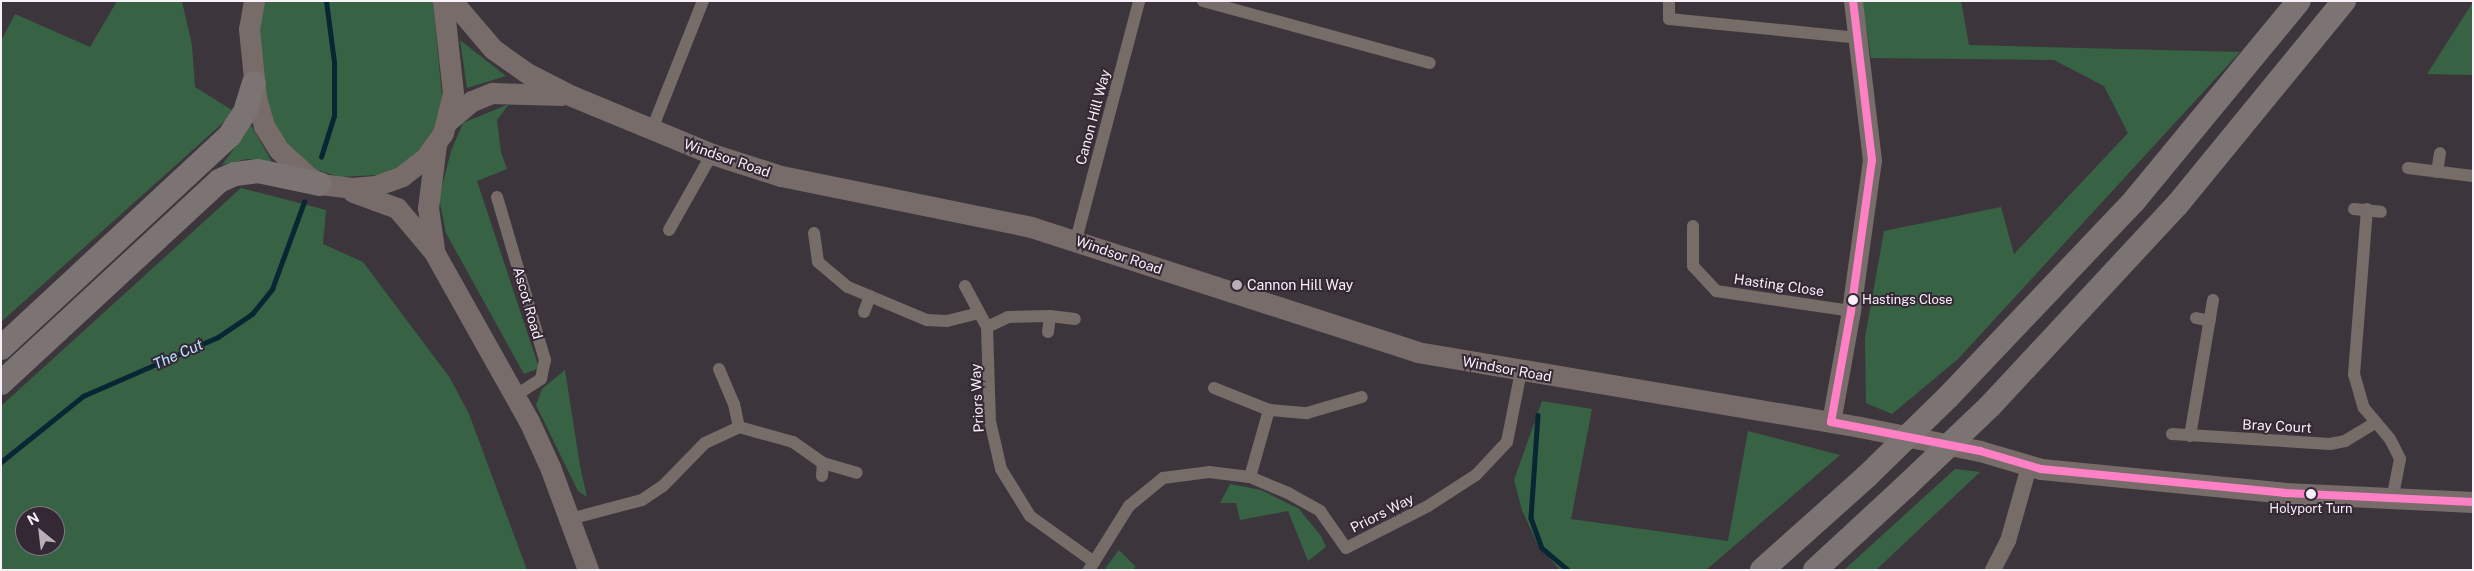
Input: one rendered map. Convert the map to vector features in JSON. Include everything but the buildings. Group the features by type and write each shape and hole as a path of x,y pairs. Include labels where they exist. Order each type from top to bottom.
{"highway":[{"path":"1762,570 1867,476 1948,397 2134,201 2299,1"},
{"path":"1815,570 1990,406 2177,205 2344,1"},
{"path":"1,348 230,135 245,112 254,83"},
{"path":"1,382 219,181 235,174 258,171 323,184"}],"main road":[{"path":"246,1 254,83 259,113 271,138 294,165 323,184 391,204 409,220 434,252 516,395 550,467 588,570"},
{"path":"249,29 254,1"},
{"path":"323,184 352,188 389,182 414,169 436,145 448,121 452,79 444,1"},
{"name":"Windsor Road","path":"452,1 479,36 505,58 572,96 712,154 781,176 983,215 1076,240 1395,346 1521,371 1831,422 1980,451 2029,467 2284,493 2392,500 2473,502"},
{"path":"1831,422 1851,311 1872,160 1853,1"},
{"name":"Windsor Road","path":"448,121 466,105 492,93 522,92 572,96"},
{"path":"434,252 428,208 436,145"}],"street":[{"path":"652,129 703,1"},
{"name":"Canon Hill Way","path":"1076,240 1139,1"},
{"path":"1204,1 1430,63"},
{"path":"1669,1 1669,19 1858,38"},
{"path":"2437,172 2440,153"},
{"path":"669,230 712,154"},
{"path":"2408,168 2473,176"},
{"name":"Ascot Road","path":"497,197 545,360 541,379 516,395"},
{"path":"2381,212 2361,209 2360,300 2354,374 2364,408 2390,439 2400,459 2392,500"},
{"name":"Hasting Close","path":"1693,226 1694,266 1716,291 1851,311"},
{"path":"814,233 818,262 848,287 928,320 947,321 979,313"},
{"name":"Priors Way","path":"965,286 987,327 990,421 1000,469 1030,516 1092,566 1129,506 1163,478 1209,472 1250,476 1320,511 1346,548 1428,506 1476,475 1507,442 1521,371"},
{"path":"864,312 870,296"},
{"path":"2190,436 2213,300"},
{"path":"987,327 1008,317 1050,316 1075,319"},
{"path":"1048,332 1050,316"},
{"path":"2196,318 2210,321"},
{"path":"719,369 734,404 739,427"},
{"path":"1214,388 1269,410 1307,413 1362,397"},
{"path":"1250,476 1269,410"},
{"name":"Bray Court","path":"2172,434 2330,444 2345,441 2375,423"},
{"path":"570,518 642,500 663,486 705,444 739,427 793,442 823,463 858,473"},
{"path":"822,476 823,463"},
{"path":"1993,570 2008,542 2029,467"}],"green space":[{"path":"117,1 182,1 192,45 195,87 235,112 1,322 1,41 15,14 90,47"},
{"path":"261,1 433,1 442,96 434,128 416,154 398,167 377,175 340,177 317,170 280,139 267,107 260,35"},
{"path":"1862,1 1961,1 1969,45 2240,52 1958,359 1892,414 1866,403 1865,338 1884,231 2001,207 2014,254 2128,133 2104,86 2054,60 1871,58"},
{"path":"2473,2 2473,75 2427,74"},
{"path":"460,40 506,76 467,88"},
{"path":"509,104 497,120 501,152 507,169 477,181 539,368 524,374 446,233 439,198 451,151 463,123"},
{"path":"251,125 272,162 247,159 222,165"},
{"path":"241,188 326,210 323,244 363,262 450,378 469,414 527,570 1,570 1,406"},
{"path":"565,370 580,466 587,497 578,491 536,405 542,389"},
{"path":"1542,401 1592,409 1571,519 1728,541 1748,431 1840,455 1706,570 1560,570 1538,545 1522,510 1514,480"},
{"path":"1955,469 1980,472 1876,570 1844,570"},
{"path":"1230,484 1261,490 1299,509 1321,536 1326,547 1308,561 1288,511 1240,520 1236,503 1220,503"},
{"path":"1119,550 1136,567 1132,570 1104,570"}],"waterway":[{"name":"The Cut","path":"321,157 334,116 334,62 326,1"},
{"name":"The Cut","path":"1,462 83,396 218,337 252,314 272,289 304,202"},
{"path":"1538,415 1531,518 1542,548 1568,570"}],"transit line":[{"path":"1831,422 1851,311 1872,160 1853,1"},
{"path":"1831,422 1980,451 2041,469 2284,493 2473,502"}],"place":[{"name":"Cannon Hill Way","path":"1237,285"},
{"name":"Hastings Close","path":"1853,300"},
{"name":"Holyport Turn","path":"2311,494"}]}
